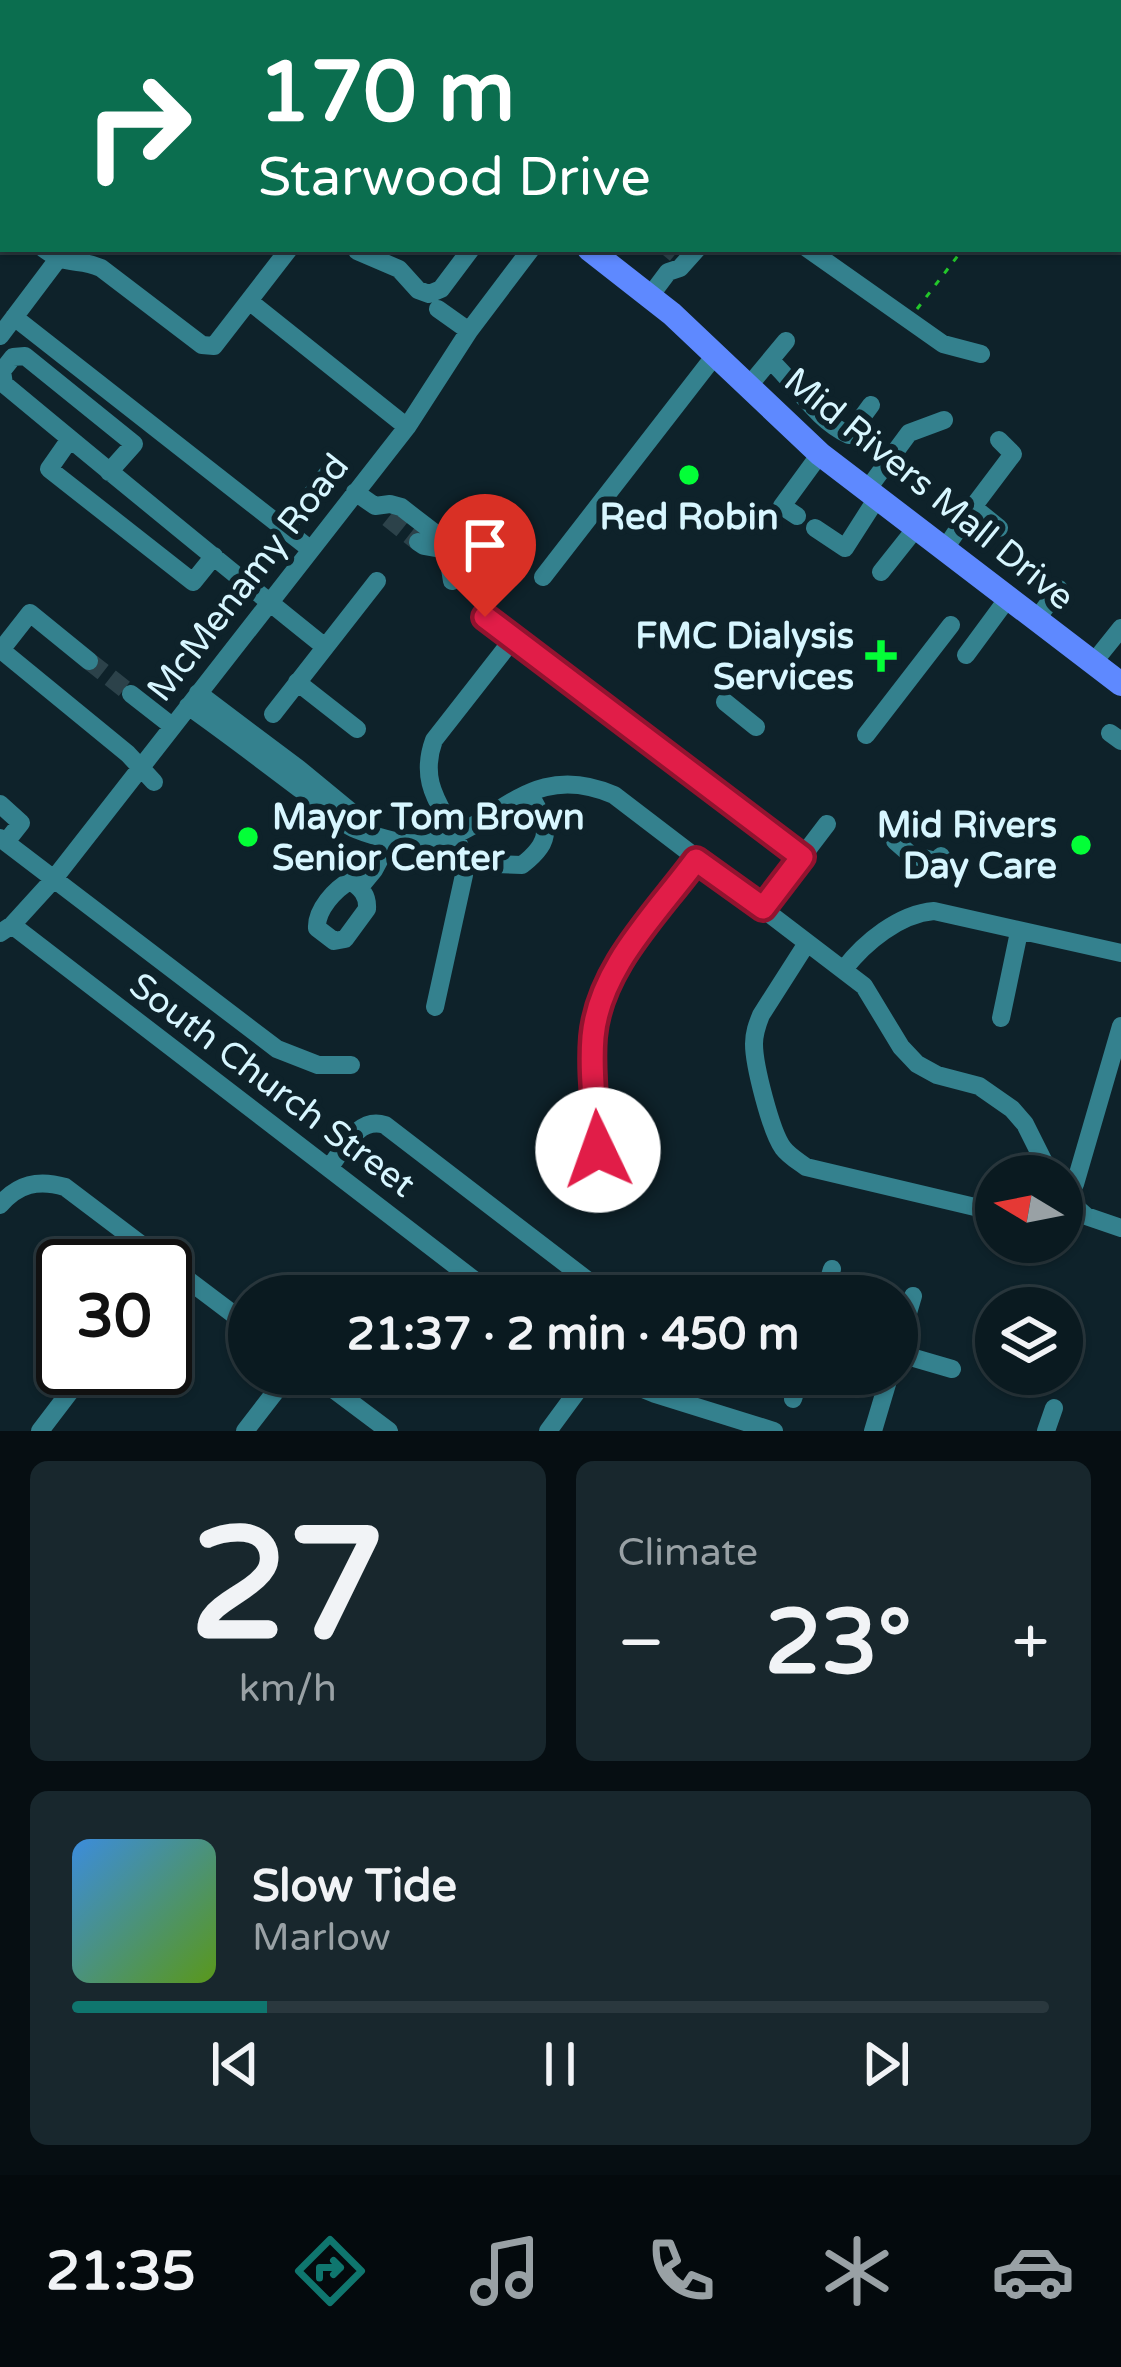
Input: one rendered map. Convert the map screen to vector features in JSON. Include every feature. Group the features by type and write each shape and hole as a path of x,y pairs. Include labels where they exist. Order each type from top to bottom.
{"main road":[{"name":"Mid Rivers Mall Drive","path":"594,252 716,354 820,454 1121,684"}],"street":[{"path":"0,336 51,254 69,263 101,268 202,345 214,346 287,252"},
{"path":"359,252 379,262 384,274 404,288 430,294 441,289 470,252"},
{"name":"McMenamy Road","path":"6,929 53,880 407,428 469,331 529,252"},
{"path":"650,296 666,264 680,268 694,252"},
{"path":"812,252 943,344 981,354"},
{"path":"249,301 407,428"},
{"path":"439,309 469,331"},
{"path":"14,316 310,549"},
{"path":"747,388 786,341"},
{"path":"543,577 716,354"},
{"path":"110,472 134,445 25,356 14,357 2,371 4,384 110,472 269,602 325,646"},
{"path":"771,361 809,403 837,421 843,433 872,406"},
{"path":"815,528 845,548 910,433 944,420"},
{"path":"70,439 49,469 194,582 214,556"},
{"path":"944,550 1013,454 999,440"},
{"path":"790,511 820,454"},
{"path":"284,529 331,469"},
{"path":"355,492 381,512 390,504 401,506 436,533 448,550 452,580"},
{"path":"974,507 999,528"},
{"path":"880,572 916,528"},
{"path":"418,542 448,550"},
{"path":"273,714 376,581"},
{"path":"1036,620 1059,589"},
{"path":"966,655 1008,598"},
{"path":"89,661 30,614 1,650 154,782"},
{"path":"485,617 802,857"},
{"path":"866,735 951,625"},
{"path":"1093,663 1121,628"},
{"path":"436,1007 464,863 432,793 428,757 434,740 513,639"},
{"path":"297,682 357,729"},
{"path":"131,694 172,726"},
{"path":"193,699 353,828 382,837 415,844 454,834 557,783 577,783 614,795 864,986 901,1048 917,1064 937,1075 979,1086 1012,1109 1040,1155"},
{"path":"725,702 756,727"},
{"path":"464,863 522,865 536,854 547,832 529,793"},
{"path":"0,804 21,823 3,840 278,1049 318,1064 350,1065"},
{"path":"763,908 827,824"},
{"path":"360,887 374,870 382,837"},
{"path":"895,841 911,855 936,861 941,856"},
{"path":"598,1150 593,1037 601,1000 632,945 696,860"},
{"path":"844,969 859,950 916,913 934,911 1121,953"},
{"name":"South Church Street","path":"6,929 468,1275"},
{"path":"1001,1018 1019,932"},
{"path":"807,943 755,1027 756,1062 784,1149 806,1167 975,1207"},
{"path":"1083,1159 1121,1026"},
{"path":"329,1168 361,1126 373,1121 385,1125 581,1275"},
{"path":"0,1205 27,1184 48,1182 65,1187 131,1239"},
{"path":"1083,1214 1121,1228"},
{"path":"830,1275 832,1269"},
{"path":"192,1285 228,1311"},
{"path":"918,1358 952,1369"},
{"path":"40,1431 67,1395"},
{"path":"245,1431 273,1395"},
{"path":"341,1395 389,1431"},
{"path":"548,1431 575,1395"},
{"path":"658,1395 752,1428 774,1431"},
{"path":"793,1399 794,1395"},
{"path":"873,1431 884,1395"},
{"path":"1046,1431 1054,1408"}],"path":[{"path":"910,321 961,252"},
{"path":"934,272 941,278"}],"tunnel":[{"path":"388,518 418,542"},
{"path":"89,661 131,694"}],"place":[{"name":"Red Robin","path":"689,475"},
{"name":"FMC Dialysis Services","path":"881,656"},
{"name":"Mayor Tom Brown Senior Center","path":"248,837"},
{"name":"Mid Rivers Day Care","path":"1081,845"}],"route":[{"path":"485,617 802,857 763,908 696,860 632,945 611,976 593,1037 598,1150"}]}
